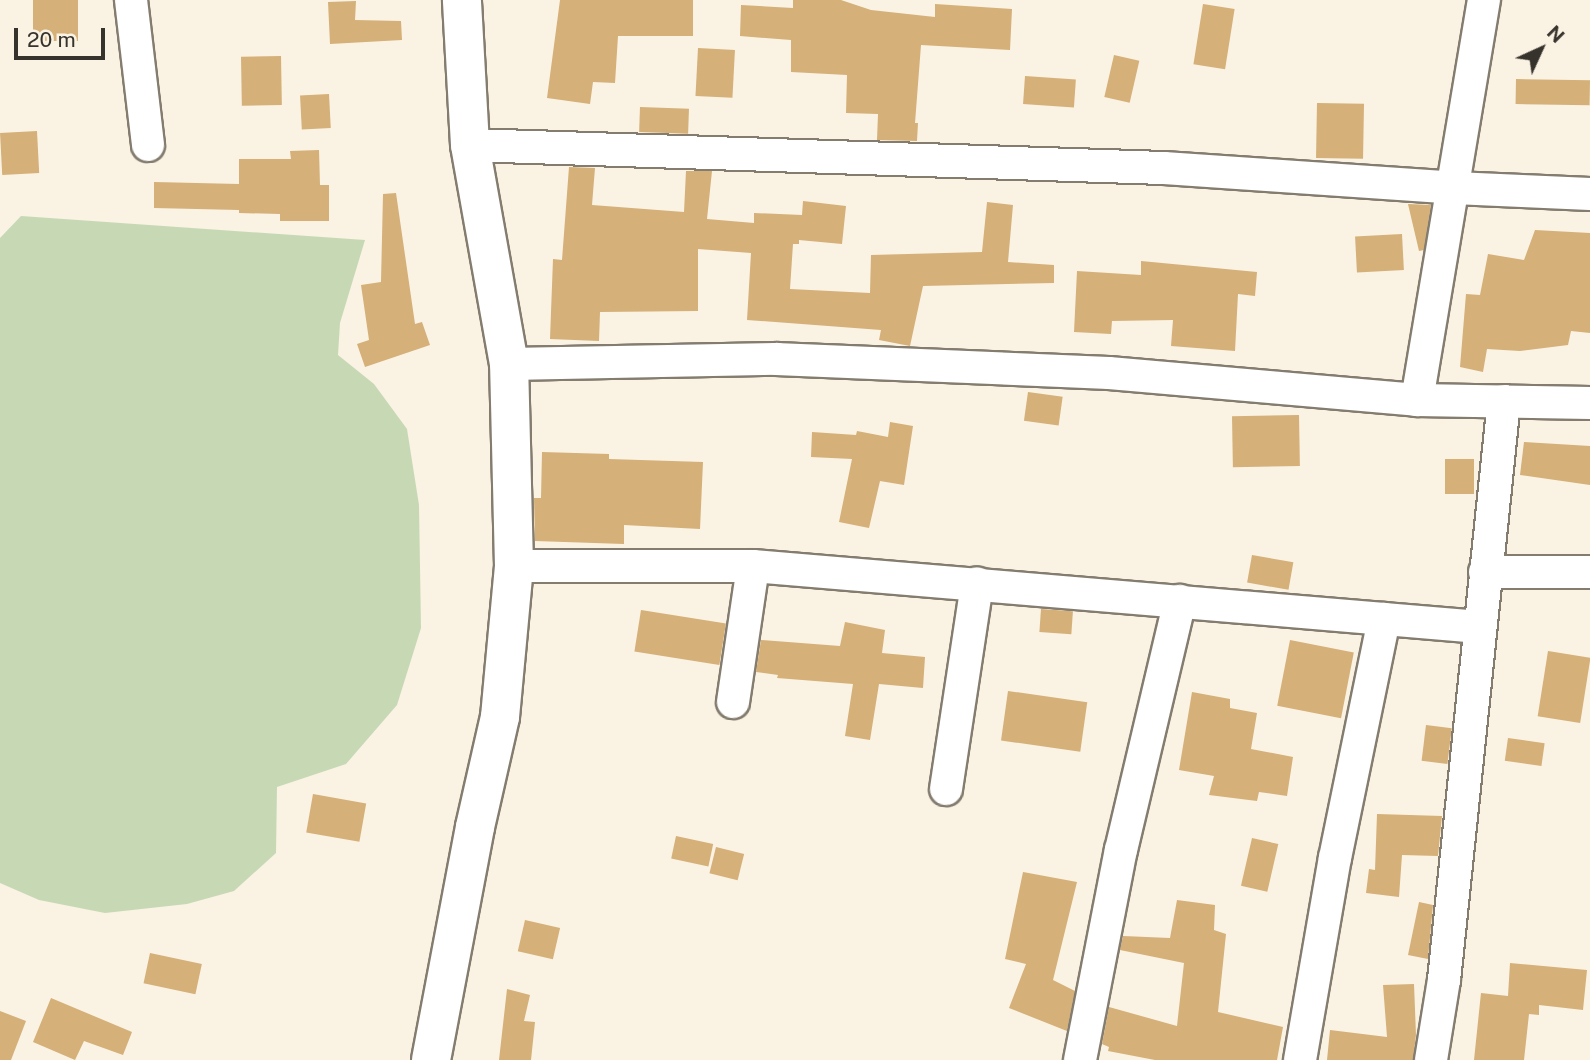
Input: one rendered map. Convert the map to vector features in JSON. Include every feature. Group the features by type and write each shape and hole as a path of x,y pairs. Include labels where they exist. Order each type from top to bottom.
{"street":[{"path":"131,0 148,145"},
{"path":"431,1060 475,827 500,717 514,566 509,364 470,145 462,0"},
{"path":"1417,400 1484,0"},
{"path":"470,145 1164,168 1454,188 1590,194"},
{"path":"509,364 790,359 1109,373 1417,400 1590,403"},
{"path":"1431,1060 1444,980 1504,401"},
{"path":"514,566 753,566 1479,627"},
{"path":"733,702 753,566"},
{"path":"1485,572 1590,572"},
{"path":"946,789 977,583"},
{"path":"1080,1060 1121,850 1180,601"},
{"path":"1300,1060 1335,858 1384,619"}],"green space":[{"path":"21,216 365,240 340,323 338,355 374,384 407,429 419,505 421,628 397,705 346,764 277,787 276,853 234,891 187,904 105,913 39,900 0,883 0,238"}],"building":[{"path":"33,0 78,0 78,41 33,41"},
{"path":"560,0 693,0 693,36 618,36 615,83 593,82 590,104 547,98"},
{"path":"793,0 841,0 871,10 935,17 935,4 1012,9 1010,50 921,45 915,123 918,123 917,141 877,140 878,114 846,113 847,75 791,72 791,40 740,36 741,5 793,8"},
{"path":"356,1 355,20 401,21 402,40 330,44 328,2"},
{"path":"1203,4 1235,9 1225,69 1193,64"},
{"path":"698,48 735,50 732,98 695,96"},
{"path":"1114,55 1139,61 1130,103 1104,97"},
{"path":"281,56 282,105 242,106 241,57"},
{"path":"1025,76 1076,80 1074,107 1023,104"},
{"path":"1516,79 1590,80 1590,105 1516,104"},
{"path":"329,94 331,128 302,129 300,96"},
{"path":"1317,103 1364,104 1363,159 1316,158"},
{"path":"640,107 689,109 688,134 639,132"},
{"path":"37,131 39,173 2,175 0,133"},
{"path":"319,150 320,185 329,185 329,221 280,221 280,214 239,213 239,210 154,208 154,182 239,184 239,159 291,159 290,151"},
{"path":"569,167 595,168 592,205 684,212 686,171 712,171 707,219 754,223 754,213 802,215 803,201 846,206 842,244 799,240 799,244 793,244 790,289 870,293 871,255 982,252 987,202 1013,205 1008,262 1054,265 1054,283 923,286 910,346 879,340 881,330 747,320 751,253 698,249 698,311 600,312 599,341 550,339 553,259 562,260"},
{"path":"396,193 415,324 422,322 430,345 365,367 357,344 369,340 361,285 381,282 383,194"},
{"path":"1408,204 1431,205 1424,250 1419,251"},
{"path":"1535,230 1590,233 1590,333 1571,331 1568,345 1520,351 1487,349 1483,372 1460,367 1466,294 1480,295 1488,254 1524,260"},
{"path":"1402,234 1404,270 1357,272 1355,236"},
{"path":"1141,261 1257,272 1255,296 1238,294 1235,351 1171,346 1173,320 1112,321 1111,334 1074,332 1077,271 1141,275"},
{"path":"1028,392 1063,397 1059,426 1024,421"},
{"path":"1299,415 1300,466 1233,467 1232,416"},
{"path":"890,422 913,426 904,485 880,481 869,528 839,522 852,459 811,457 812,432 856,435 857,431 888,437"},
{"path":"1524,442 1590,446 1590,485 1520,475"},
{"path":"542,452 609,454 609,459 703,462 700,529 624,525 624,544 535,541 534,498 541,498"},
{"path":"1445,459 1474,459 1474,494 1445,494"},
{"path":"1252,555 1293,562 1288,590 1247,583"},
{"path":"1041,609 1073,611 1071,634 1039,632"},
{"path":"641,610 726,623 719,665 634,651"},
{"path":"845,622 885,630 882,653 925,657 923,688 879,684 870,740 845,736 853,684 777,678 778,675 756,672 761,640 840,646"},
{"path":"1290,640 1354,652 1341,718 1277,706"},
{"path":"1548,651 1590,658 1580,723 1538,716"},
{"path":"1008,691 1087,702 1080,752 1001,741"},
{"path":"1192,692 1230,699 1230,708 1257,713 1251,749 1293,757 1287,796 1259,792 1257,801 1209,795 1214,776 1179,770"},
{"path":"1426,725 1452,728 1447,764 1422,761"},
{"path":"1508,738 1545,743 1541,766 1505,761"},
{"path":"313,794 366,803 359,842 306,832"},
{"path":"1377,814 1442,816 1438,856 1402,855 1399,897 1366,893 1369,869 1375,870"},
{"path":"676,836 713,844 708,866 671,858"},
{"path":"1252,838 1278,844 1267,892 1241,886"},
{"path":"716,847 744,854 738,880 709,873"},
{"path":"1023,872 1077,882 1053,980 1075,991 1067,1031 1009,1008 1026,964 1005,959"},
{"path":"1177,900 1215,905 1214,930 1226,934 1218,1012 1283,1027 1277,1060 1155,1060 1108,1051 1109,1047 1102,1044 1109,1007 1177,1026 1184,963 1120,950 1123,936 1170,938"},
{"path":"1419,902 1433,905 1428,959 1408,955"},
{"path":"525,920 560,928 553,959 518,951"},
{"path":"150,953 202,964 195,994 144,983"},
{"path":"1510,963 1587,970 1583,1010 1539,1005 1539,1015 1529,1014 1524,1060 1474,1060 1481,993 1508,996"},
{"path":"1414,984 1416,1035 1413,1060 1327,1060 1330,1030 1387,1037 1383,985"},
{"path":"507,989 530,995 524,1021 535,1022 531,1060 499,1060"},
{"path":"51,998 132,1032 123,1055 84,1041 75,1060 33,1042"},
{"path":"0,1011 26,1021 11,1060 0,1060"}]}
